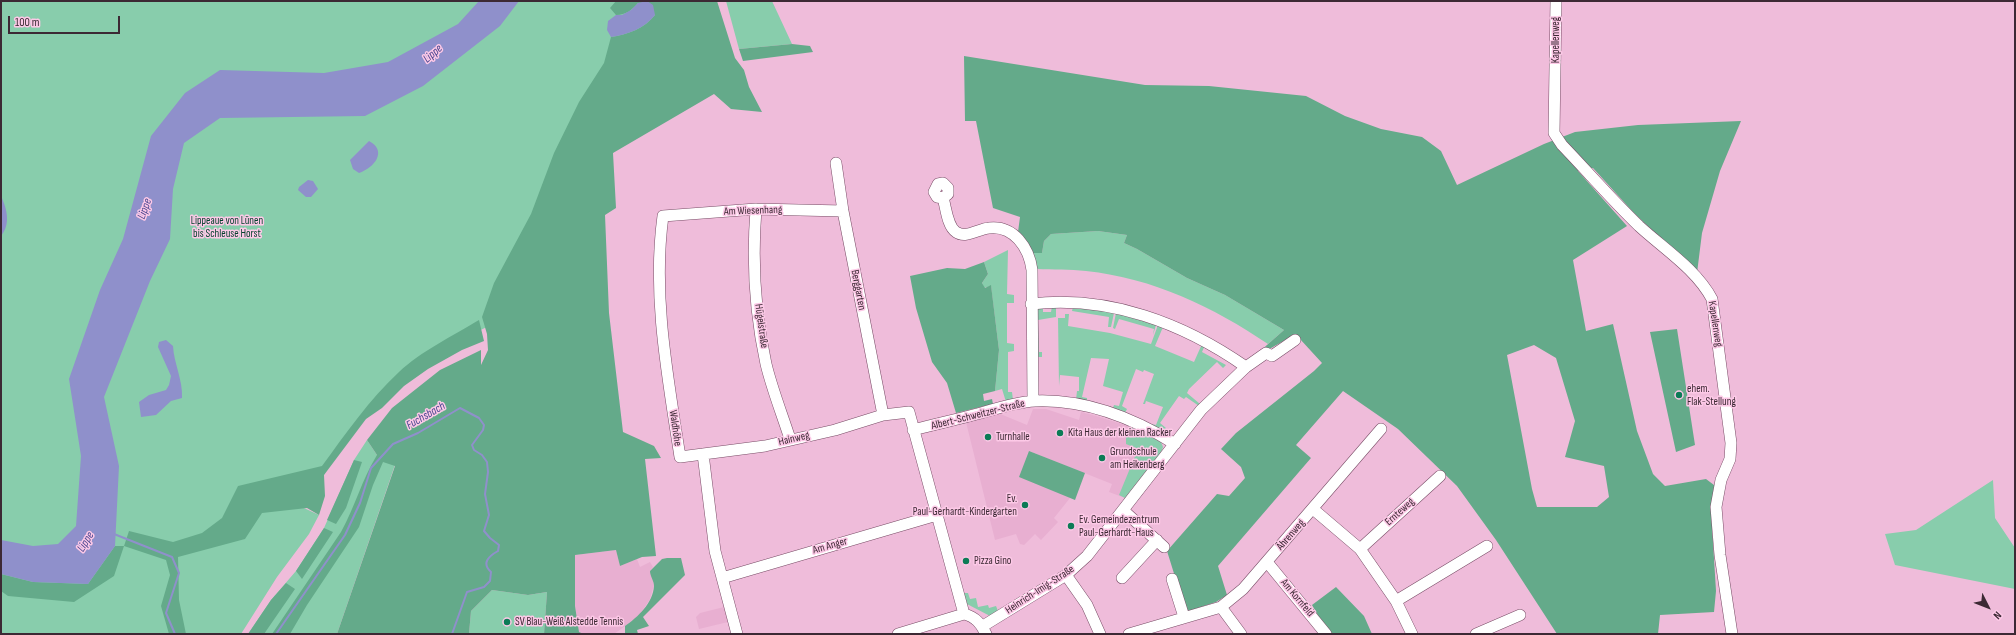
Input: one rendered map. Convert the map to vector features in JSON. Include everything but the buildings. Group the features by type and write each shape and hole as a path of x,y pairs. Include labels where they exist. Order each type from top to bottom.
{"street":[{"name":"Kapellenweg","path":"1556,1 1554,133 1562,145 1626,213 1696,276 1706,288 1712,299 1731,443 1730,459 1721,480 1716,507 1720,555 1732,634"},
{"name":"Berggarten","path":"836,163 843,212 883,416"},
{"path":"943,198 951,225 956,232 965,235 987,228 1002,228 1020,240 1028,253 1032,270 1031,304 1033,401"},
{"name":"Am Wiesenhang","path":"663,216 756,209 843,212"},
{"name":"Hügelstraße","path":"756,209 754,267 766,364 790,439"},
{"name":"Waldhöhe","path":"663,216 661,232 660,306 680,457 703,454"},
{"path":"1031,304 1074,302 1124,309 1200,337 1246,366"},
{"name":"Heinrich-Imig-Straße","path":"984,630 1066,575 1087,556 1124,511 1201,410 1246,366 1266,353 1272,356 1294,340"},
{"name":"Albert-Schweitzer-Straße","path":"913,430 1006,406 1033,401 1073,404 1115,414 1147,427 1175,444"},
{"path":"883,416 909,412 964,614"},
{"name":"Hainweg","path":"703,454 765,446 790,439 836,430 883,416"},
{"name":"Ährenweg","path":"1129,634 1221,607 1243,589 1314,509 1381,429"},
{"path":"703,454 713,536 722,578 737,634"},
{"name":"Ernteweg","path":"1360,549 1440,476"},
{"path":"1314,509 1360,549 1396,601 1412,634"},
{"path":"1122,578 1160,544 1124,511"},
{"name":"Am Anger","path":"722,578 937,515"},
{"path":"1396,601 1487,546"},
{"name":"Am Kornfeld","path":"1267,562 1326,634"},
{"path":"1066,575 1087,605 1100,634"},
{"path":"1172,579 1184,617"},
{"path":"1221,607 1241,634"},
{"path":"898,634 964,614 971,616 984,630"},
{"path":"1476,634 1520,615"}],"shaded area":[{"path":"1033,409 1046,409 1079,420 1081,412 1096,416 1131,427 1161,442 1163,447 1125,498 1109,492 1112,484 1029,451 1070,498 1054,518 1058,522 1041,540 1035,534 1024,545 1020,544 1016,534 995,540 966,422 993,411 1027,425"},
{"path":"616,550 620,566 637,559 640,567 650,562 653,567 650,571 654,585 650,599 639,616 614,634 584,634 579,632 575,606 575,555"},
{"path":"724,607 728,622 699,629 696,617 700,613"}],"green space":[{"name":"Lippeaue von Lünen bis Schleuse Horst","path":"1,1 716,1 646,95 489,326 472,334 387,387 334,458 304,508 319,515 309,534 277,577 241,634 1,634"},
{"path":"616,1 717,1 735,58 744,70 749,87 762,112 731,109 714,94 613,153 616,208 605,215 609,313 623,432 654,446 661,458 645,459 656,556 642,557 620,566 616,550 575,555 575,606 579,632 584,634 544,634 547,592 528,595 492,590 471,611 469,634 337,634 395,466 383,462 373,485 359,527 307,605 290,634 272,634 341,532 346,522 377,455 367,440 392,408 440,370 481,350 481,365 488,350 487,334 482,317 494,283 531,214 554,153 579,102 604,63 611,37 623,35 641,27 655,15 638,3 628,12 616,15 610,8"},
{"path":"726,1 772,1 792,44 739,49"},
{"path":"792,44 810,46 813,52 743,61 739,49"},
{"path":"964,56 1145,85 1209,86 1306,96 1345,116 1381,129 1422,137 1441,151 1457,185 1544,144 1575,132 1638,125 1741,121 1720,171 1702,233 1697,273 1634,213 1593,168 1578,171 1627,226 1573,260 1586,331 1613,324 1637,431 1653,474 1665,486 1706,479 1714,485 1712,526 1716,591 1714,612 1660,615 1658,634 1557,634 1496,540 1457,486 1398,429 1343,391 1296,445 1311,458 1218,566 1227,595 1216,602 1186,612 1167,551 1217,494 1229,496 1245,478 1241,467 1221,449 1236,433 1322,363 1300,339 1287,339 1250,360 1284,330 1225,295 1187,278 1124,243 1127,235 1098,231 1051,234 1044,241 1042,253 1033,253 1018,232 1020,217 993,208 976,121 965,121","holes":["1534,345 1556,358 1575,421 1565,457 1604,466 1609,497 1597,507 1537,507 1532,489 1507,355"]},
{"path":"1098,231 1127,235 1124,243 1187,278 1225,295 1284,330 1268,344 1204,306 1159,287 1135,280 1080,270 1037,269 1033,253 1042,253 1044,241 1051,234"},
{"path":"1008,250 1007,294 1014,295 1014,303 1007,303 1007,343 1014,344 1014,351 1008,352 1008,392 1012,392 1013,400 1006,402 1002,389 995,391 999,350 991,286 984,288 982,283 988,274 984,262"},
{"path":"984,262 988,274 982,283 985,288 991,285 999,350 995,391 983,394 984,401 992,399 993,404 956,413 947,383 932,362 916,308 910,276 947,268 965,269"},
{"path":"1043,306 1043,312 1051,312 1052,306 1056,306 1056,317 1038,320 1039,352 1042,352 1042,357 1036,357 1036,309"},
{"path":"1073,307 1114,313 1111,327 1108,327 1109,317 1072,311"},
{"path":"1116,313 1156,325 1153,335 1154,329 1119,319 1115,329 1113,328"},
{"path":"1065,314 1069,314 1068,326 1110,333 1151,344 1158,325 1163,327 1155,346 1194,362 1202,344 1205,345 1202,352 1226,365 1223,368 1217,362 1189,389 1187,393 1200,404 1199,406 1186,397 1184,399 1179,396 1160,423 1166,428 1163,431 1151,424 1156,425 1163,407 1146,401 1145,404 1143,404 1154,374 1136,369 1122,406 1127,409 1125,413 1113,408 1114,405 1119,406 1123,392 1103,386 1109,359 1091,358 1082,397 1087,398 1087,402 1076,400 1077,391 1079,391 1079,377 1060,375 1059,386 1058,318 1065,318"},
{"path":"479,320 484,341 462,350 428,369 404,386 382,408 366,419 324,475 325,496 319,515 307,508 262,513 245,539 178,557 179,600 186,634 169,634 161,606 170,575 166,560 124,546 129,531 173,542 202,533 222,518 238,486 322,466 368,405 399,372 427,351"},
{"path":"1677,329 1695,445 1676,452 1650,332"},
{"path":"1131,427 1161,442 1163,447 1161,453 1125,498 1119,495 1138,449 1126,444 1126,432"},
{"path":"367,440 377,455 395,465 337,634 248,634 271,600 296,571 324,528 354,460"},
{"path":"1029,451 1085,473 1075,500 1019,477"},
{"path":"354,460 362,462 346,508 336,524 327,520"},
{"path":"1993,480 1995,518 2015,548 2015,589 1895,565 1885,534 1916,530"},
{"path":"324,528 333,532 302,579 296,571"},
{"path":"115,546 124,546 114,576 74,602 8,596 1,591 1,574 33,582 88,584"},
{"path":"681,558 685,575 643,617 649,626 637,630 638,634 625,634 625,626 640,614 651,598 654,586 650,571 662,559"},
{"path":"286,583 295,589 264,634 248,634 271,600"},
{"path":"1336,587 1364,616 1372,634 1329,634 1312,605"},
{"name":"SV Blau-Weiß Alstedde Tennis","path":"492,590 528,595 547,592 544,634 469,634 471,611"},
{"path":"964,593 968,593 970,599 976,598 978,607 988,605 989,608 996,606 998,611 990,616 967,604"}],"water":[{"name":"Lippe","path":"479,1 519,1 500,26 423,86 365,116 220,118 184,143 173,189 170,239 150,281 104,397 119,466 115,546 88,584 33,582 1,574 1,540 33,546 58,544 76,526 81,456 69,379 100,290 123,239 151,136 185,93 220,70 324,73 388,62 458,24"},
{"path":"647,1 653,5 655,15 651,20 635,30 623,35 611,37 607,30 608,21 616,15 622,15 631,10 638,3"},
{"path":"369,141 375,145 378,150 377,159 365,171 359,173 353,169 350,160"},
{"path":"308,180 313,181 318,189 311,197 306,197 298,190 299,187"},
{"path":"1,196 5,206 7,221 6,227 1,236"},
{"path":"166,340 173,346 181,385 182,398 171,401 156,415 141,417 139,402 149,395 166,390 169,385 171,376 158,347 159,342"}],"waterway":[{"name":"Fuchsbach","path":"276,634 345,535 360,503 371,468 393,444 418,433 460,408 479,418 484,425 483,430 472,445 474,450 482,455 487,462 488,472 485,494 489,515 484,531 499,545 498,551 489,557 486,563 491,572 490,581 484,587 467,592 452,634"},
{"name":"Fuchsbach","path":"114,534 172,557 179,573 166,613 175,634"}],"place":[{"name":"ehem. Flak-Stellung","path":"1679,395"},
{"name":"Kita Haus der kleinen Racker","path":"1060,433"},
{"name":"Turnhalle","path":"988,437"},
{"name":"Grundschule am Heikenberg","path":"1102,458"},
{"name":"Ev. Paul-Gerhardt-Kindergarten","path":"1025,505"},
{"name":"Ev. Gemeindezentrum Paul-Gerhardt-Haus","path":"1071,526"},
{"name":"Pizza Gino","path":"966,561"},
{"name":"SV Blau-Weiß Alstedde Tennis","path":"507,622"}]}
